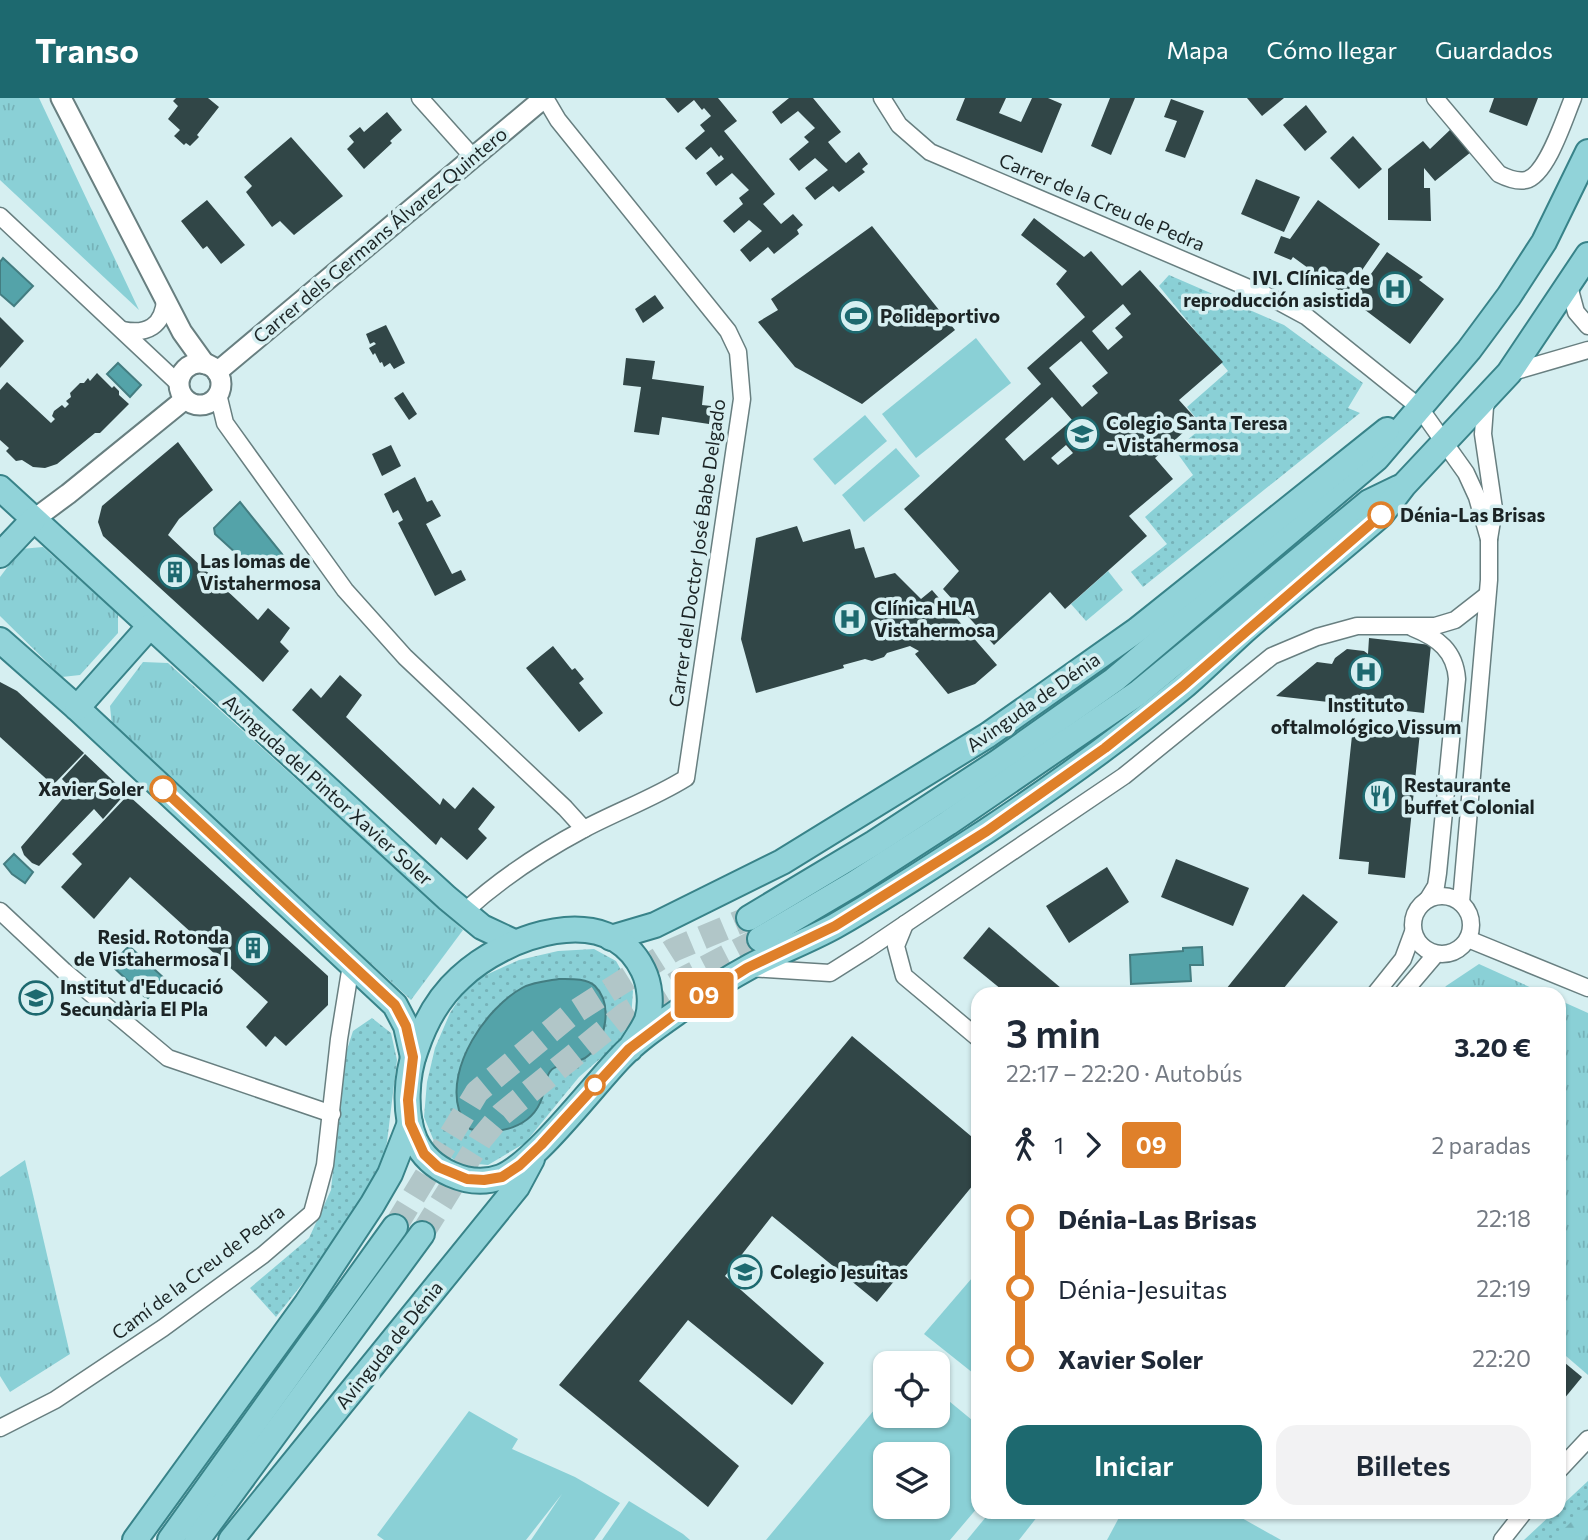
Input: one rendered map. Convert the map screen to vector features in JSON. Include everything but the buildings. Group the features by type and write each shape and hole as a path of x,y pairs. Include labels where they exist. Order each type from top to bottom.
{"main road":[{"name":"Avinguda de Dénia","path":"1404,485 1368,502 1138,693 855,883 754,929 874,843 998,762 1114,680 1377,458 1469,350 1509,296 1544,242 1588,152"},
{"name":"Avinguda de Dénia","path":"629,1049 648,1018 649,990 641,966 624,946 611,938 585,930 547,932 514,943 483,960 459,978 436,1006 413,1057 408,1100 410,1123 424,1154 438,1167 467,1179 502,1177 520,1165 541,1145 629,1049 682,1009 747,968 835,926 987,831 1105,748 1183,686 1381,515 1404,485 1509,373 1588,255"},
{"name":"Avinguda de Dénia","path":"611,938 655,925 782,863 988,735 1137,629 1359,451 1419,407"},
{"name":"Avinguda del Pintor Xavier Soler","path":"0,488 149,627 464,912 482,927 514,943"},
{"name":"Carrer dels Germans Álvarez Quintero","path":"0,555 33,520"},
{"path":"77,708 149,627"},
{"path":"0,640 77,708 395,1005 406,1026 413,1057"},
{"name":"Avinguda de Dénia","path":"135,1540 307,1303 365,1216 390,1174 410,1123"},
{"name":"Avinguda de Dénia","path":"231,1540 517,1187 541,1145"},
{"path":"170,1540 395,1227"},
{"name":"Avinguda de Dénia","path":"197,1540 422,1234"}],"street":[{"path":"0,216 122,330 195,377 221,387 218,394 203,405 193,404 195,377 182,332 61,98"},
{"path":"420,98 472,156"},
{"name":"Carrer dels Germans Álvarez Quintero","path":"33,520 68,494 195,377 545,98"},
{"name":"Carrer del Doctor José Babe Delgado","path":"464,912 494,885 584,829 686,778 742,399 738,352 728,331 558,120 545,98"},
{"name":"Carrer de la Creu de Pedra","path":"882,98 899,125 930,152 1270,297 1307,317 1419,407 1466,473 1477,497 1489,539"},
{"path":"1435,98 1499,174 1509,179 1526,180 1539,173 1573,98"},
{"path":"1569,286 1576,312 1588,326"},
{"path":"122,330 138,333 148,330 160,319 165,300"},
{"path":"1509,373 1588,350"},
{"path":"218,394 225,424 345,590 405,657 584,829"},
{"path":"1413,932 1421,946 1436,954 1454,951 1468,939 1471,929 1471,919 1461,902 1487,595 1489,539 1494,509 1483,434 1485,407 1489,397"},
{"path":"747,968 830,973 1124,776 1272,656 1317,637 1357,626 1435,626 1455,620 1487,595"},
{"path":"1381,987 1403,960 1413,932 1415,913 1436,886 1457,679 1456,664 1451,654 1426,633 1405,624"},
{"path":"1427,899 1444,895 1461,902"},
{"path":"0,911 64,971 168,1058 332,1114"},
{"path":"906,922 896,946 904,976 971,1032"},
{"path":"1468,939 1588,988"},
{"path":"1408,987 1436,954"},
{"name":"Camí de la Creu de Pedra","path":"0,1428 55,1401 163,1328 263,1255 312,1213 325,1165 339,1039 351,965"},
{"path":"1566,1462 1588,1439"},
{"path":"1502,1540 1518,1519"}],"green space":[{"path":"0,98 39,98 139,310 0,180"},
{"path":"1169,275 1284,325 1363,383 1348,408 1360,413 1143,587 1131,572 1167,544 1145,517 1193,475 1175,450 1203,427 1187,407 1228,371 1159,286"},
{"path":"976,338 1011,383 916,458 882,414"},
{"path":"865,415 887,441 835,485 813,459"},
{"path":"896,448 920,476 864,522 842,495"},
{"path":"43,547 118,614 118,633 80,675 62,677 0,616 0,577 21,549"},
{"path":"1108,571 1123,590 1086,621 1071,604"},
{"path":"143,662 168,663 463,930 411,1000 112,726 110,706"},
{"path":"594,949 616,961 633,991 631,1019 618,1043 579,1077 525,1143 488,1165 457,1162 436,1146 424,1117 427,1082 435,1048 450,1013 465,990 477,979 519,960 558,951"},
{"path":"1479,964 1530,987 1445,987"},
{"path":"1566,1003 1588,1013 1588,1375 1566,1356"},
{"path":"372,1018 391,1033 397,1060 387,1142 373,1195 276,1317 250,1288 309,1238 331,1190 344,1059 353,1031"},
{"path":"25,1160 70,1354 10,1392 0,1376 0,1177"},
{"path":"971,1279 971,1371 950,1355 950,1351 945,1351 924,1334"},
{"path":"950,1402 971,1419 971,1515 950,1540 766,1540 873,1411 873,1428 950,1428"},
{"path":"469,1411 518,1439 512,1449 575,1477 620,1503 594,1540 531,1540 562,1494 526,1540 384,1540 377,1535"},
{"path":"1588,1481 1588,1540 1524,1540 1546,1519 1566,1519 1566,1501"},
{"path":"629,1501 683,1534 690,1540 602,1540"},
{"path":"1588,1505 1588,1540 1553,1540"},
{"path":"984,1519 1036,1519 1019,1540 967,1540"},
{"path":"1118,1519 1244,1519 1281,1540 1107,1540"}],"shaded area":[{"path":"3,258 33,286 14,306 0,294 0,262"},
{"path":"118,363 141,385 130,397 107,374"},
{"path":"240,502 282,554 284,559 280,568 267,568 260,562 250,566 215,534 214,528"},
{"path":"14,854 33,872 25,883 4,864"},
{"path":"129,946 165,979 147,999 111,965"},
{"path":"1202,947 1203,965 1190,965 1191,981 1131,984 1130,955"},
{"path":"559,979 588,982 601,994 605,1022 600,1040 589,1055 581,1060 551,1070 537,1108 522,1123 502,1130 470,1129 459,1110 456,1093 458,1076 472,1040 495,1009 508,997 531,984"}],"tunnel":[{"path":"395,1227 477,1092 570,1015 673,950 749,918"},
{"path":"422,1234 481,1139 502,1114 624,1015 681,980 760,939"}],"bus line":[{"name":"09","path":"163,789 395,1005 406,1026 413,1057 408,1100 410,1123 415,1140 424,1154 438,1167 467,1179 502,1177 520,1165 541,1145 629,1049 682,1009 747,968 835,926 987,831 1105,748 1183,686 1381,515"}],"place":[{"name":"IVI. Clínica de reproducción asistida","path":"1395,289"},
{"name":"Polideportivo","path":"856,316"},
{"name":"Colegio Santa Teresa - Vistahermosa","path":"1082,434"},
{"name":"Dénia-Las Brisas","path":"1381,515"},
{"name":"Las lomas de Vistahermosa","path":"175,572"},
{"name":"Clínica HLA Vistahermosa","path":"850,619"},
{"name":"Instituto oftalmológico Vissum","path":"1366,672"},
{"name":"Xavier Soler","path":"163,789"},
{"name":"Restaurante buffet Colonial","path":"1380,796"},
{"name":"Resid. Rotonda de Vistahermosa I","path":"253,948"},
{"name":"Institut d'Educació Secundària El Pla","path":"36,998"},
{"name":"Colegio Jesuitas","path":"745,1272"}]}
